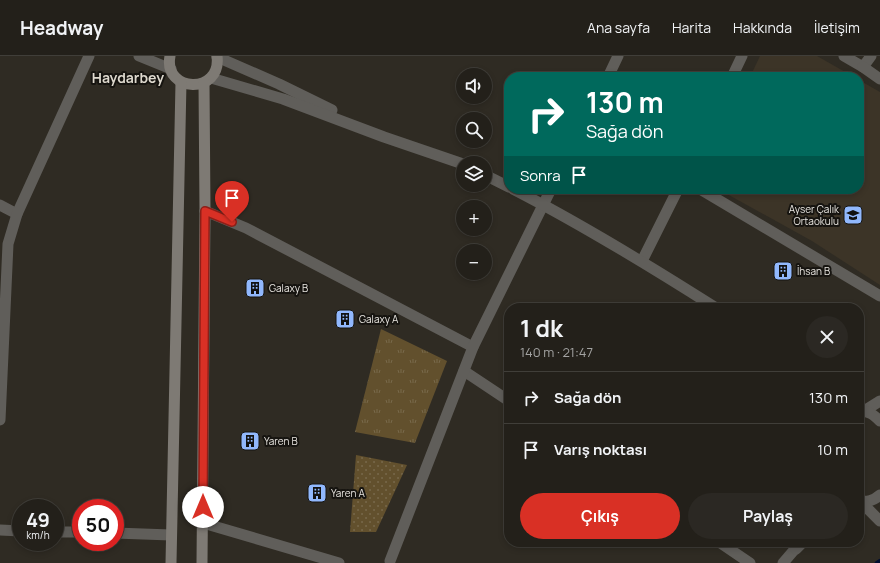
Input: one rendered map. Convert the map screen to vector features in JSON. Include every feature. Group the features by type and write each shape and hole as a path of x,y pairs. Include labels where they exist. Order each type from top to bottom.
{"main road":[{"path":"170,56 169,61 175,76 181,82 188,85 196,85 207,81 215,72 217,57"},
{"path":"202,563 207,81"},
{"path":"171,563 181,82"}],"street":[{"path":"0,420 8,244 17,214 89,56"},
{"path":"139,56 171,69"},
{"path":"610,72 618,56"},
{"path":"734,72 742,56"},
{"path":"844,56 880,79"},
{"path":"863,67 871,56"},
{"path":"217,57 279,84 384,137"},
{"path":"207,81 283,99 384,137 456,162"},
{"path":"492,178 504,184"},
{"path":"523,194 543,204 642,262 708,303"},
{"path":"391,562 473,346 548,194"},
{"path":"642,262 676,194"},
{"path":"708,194 880,296"},
{"path":"0,206 17,214"},
{"path":"205,211 246,228 473,346"},
{"path":"464,371 504,398"},
{"path":"864,408 880,401"},
{"path":"864,410 874,414 880,421"},
{"path":"864,502 876,499 880,495"},
{"path":"864,506 880,521"},
{"path":"203,523 339,563"},
{"path":"0,530 12,531"},
{"path":"124,533 171,535"},
{"path":"726,547 750,563"},
{"path":"783,563 797,547"}],"shaded area":[{"path":"760,56 817,56 845,72 752,72"},
{"name":"Ayser Çalık Ortaokulu","path":"864,83 880,92 880,285 812,241 727,194 864,194"}],"green space":[{"path":"381,329 447,361 415,443 355,432"},
{"path":"356,455 407,465 376,532 350,532"}],"place":[{"name":"Ayser Çalık Ortaokulu","path":"853,215"},
{"name":"İhsan B","path":"783,271"},
{"name":"Galaxy B","path":"255,288"},
{"name":"Galaxy A","path":"345,319"},
{"name":"Yaren B","path":"250,441"},
{"name":"Yaren A","path":"317,493"}],"district":[{"name":"Haydarbey","path":"128,78"}],"route":[{"path":"203,507 205,211 232,222"}]}
